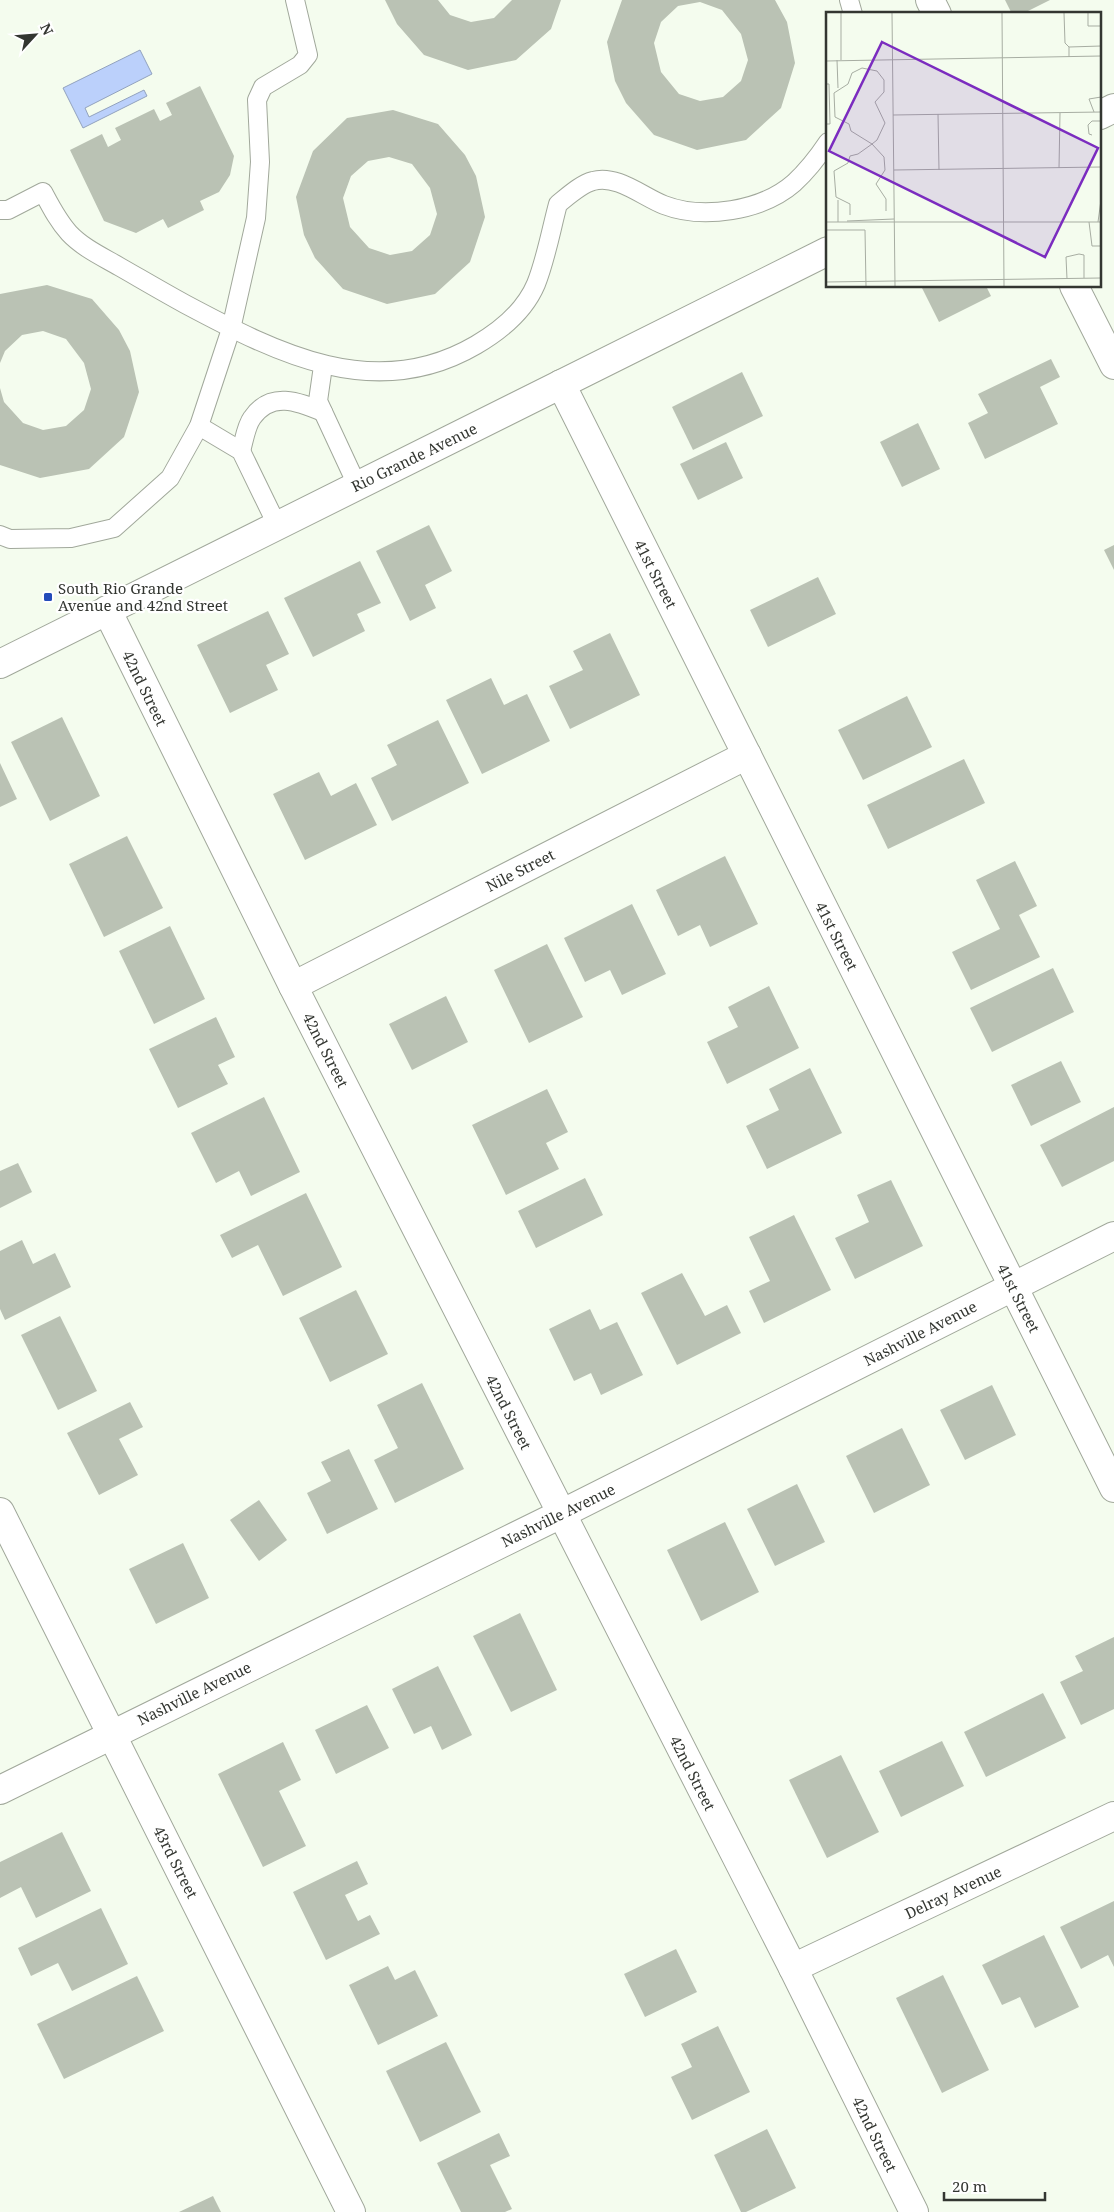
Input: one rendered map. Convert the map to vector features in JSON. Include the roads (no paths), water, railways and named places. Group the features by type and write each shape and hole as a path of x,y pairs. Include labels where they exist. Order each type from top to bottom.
{"street":[{"path":"930,0 936,12"},
{"path":"1102,114 1114,108"},
{"name":"Rio Grande Avenue","path":"0,664 826,252"},
{"path":"1075,288 1114,365"},
{"name":"41st Street","path":"561,384 1114,1488"},
{"name":"42nd Street","path":"107,610 293,986 793,1968 914,2212"},
{"name":"Nile Street","path":"293,986 747,755"},
{"name":"Nashville Avenue","path":"0,1790 561,1514 1114,1236"},
{"name":"43rd Street","path":"0,1512 351,2212"},
{"name":"Delray Avenue","path":"793,1968 1114,1816"}],"lane":[{"path":"0,535 10,539 71,538 114,528 170,478 199,426 231,328 256,218 260,162 257,100 263,87 300,64 308,55 295,0"},
{"path":"0,210 8,210 43,192 53,212 70,234 90,250 231,328 284,353 323,366 374,372 417,367 458,356 492,336 514,316 536,285 558,204 569,195 594,181 616,182 665,206 709,214 753,206 793,184 813,164 826,145"},
{"path":"323,366 318,401 357,485"},
{"path":"241,451 251,419 262,406 279,401 298,401 324,412"},
{"path":"199,426 241,451 277,525"}],"water":[{"path":"140,50 152,74 85,108 89,117 144,90 147,96 83,128 63,88"}],"place":[{"name":"South Rio Grande Avenue and 42nd Street","path":"48,597"}]}
